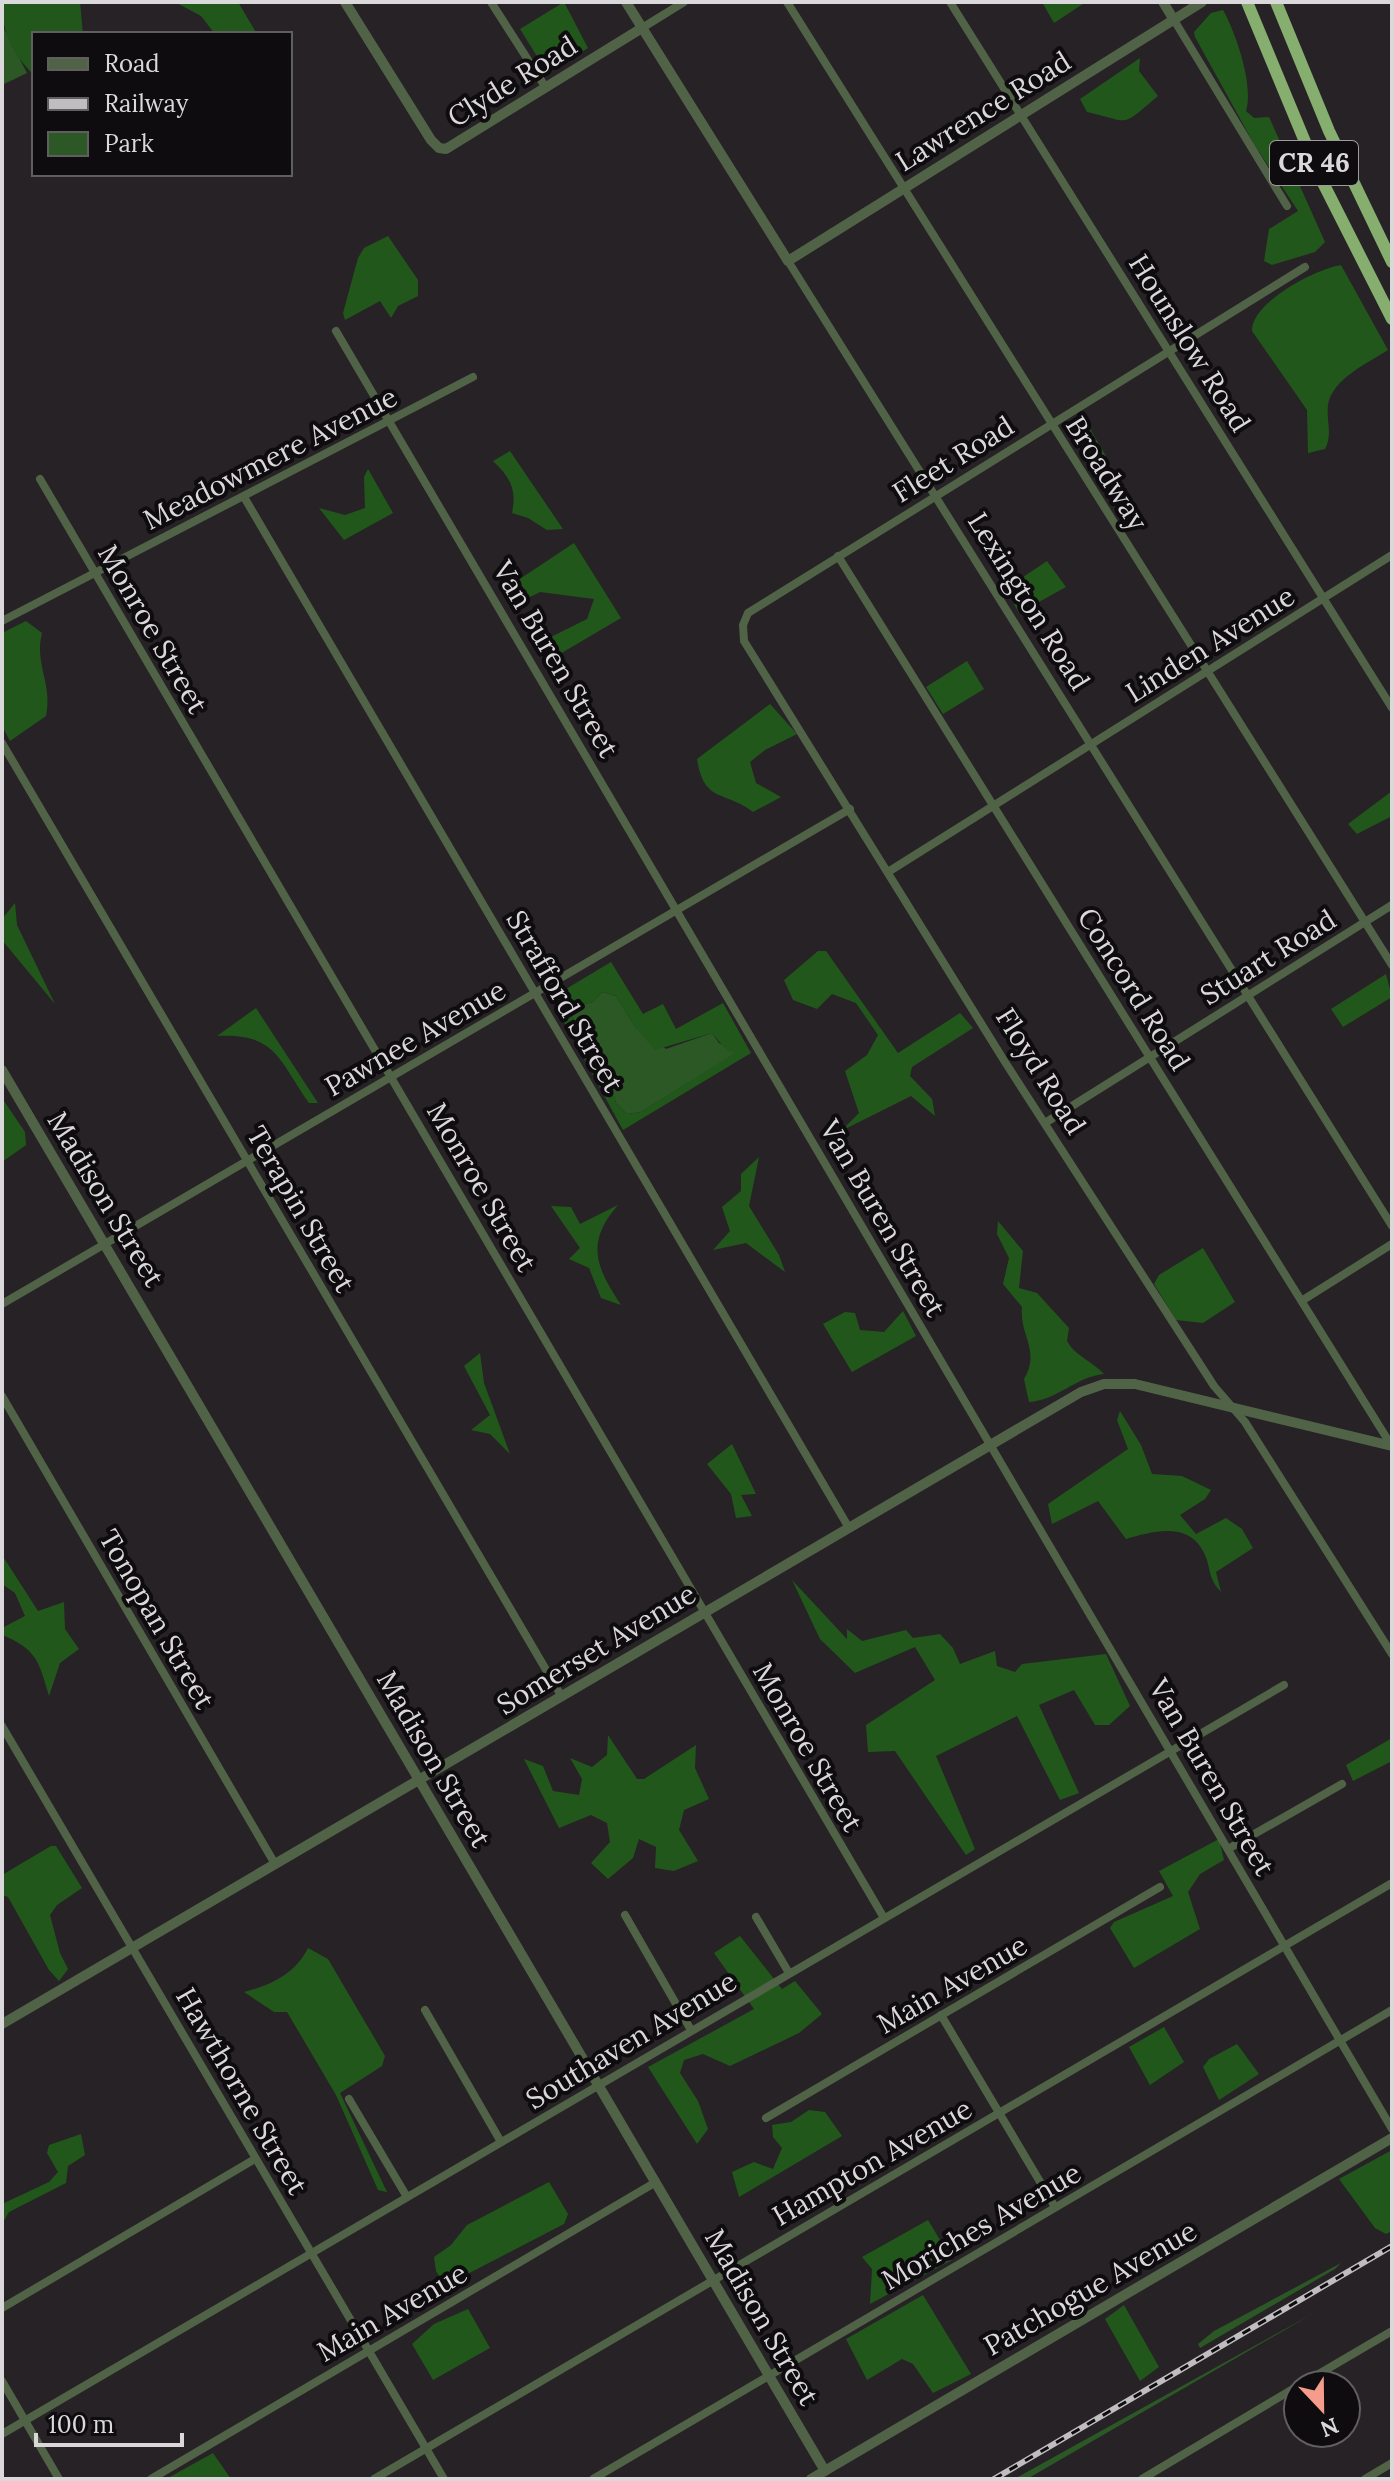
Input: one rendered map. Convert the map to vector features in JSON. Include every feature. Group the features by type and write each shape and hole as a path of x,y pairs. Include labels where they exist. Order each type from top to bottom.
{"highway":[{"name":"CR 46","path":"1247,2 1318,173 1392,319"},
{"name":"CR 46","path":"1276,2 1329,131 1392,262"}],"street":[{"name":"Clyde Road","path":"345,2 431,140 439,148 446,149 684,2"},
{"path":"491,2 546,88"},
{"name":"Lexington Road","path":"626,2 1392,1226"},
{"name":"Broadway","path":"787,2 1392,965"},
{"name":"Hounslow Road","path":"950,2 1392,708"},
{"path":"1163,2 1287,206"},
{"name":"Lawrence Road","path":"788,261 1202,2"},
{"name":"Fleet Road","path":"748,613 1305,267"},
{"name":"Van Buren Street","path":"336,331 1392,2129"},
{"name":"Meadowmere Avenue","path":"2,621 473,377"},
{"name":"Monroe Street","path":"40,479 884,1918"},
{"name":"Strafford Street","path":"244,497 849,1528"},
{"name":"Linden Avenue","path":"888,872 1392,555"},
{"name":"Concord Road","path":"838,556 1392,1446"},
{"name":"Floyd Road","path":"748,613 743,625 744,641 1045,1123 1214,1386 1245,1422 1392,1654"},
{"name":"Terapin Street","path":"2,743 562,1697"},
{"name":"Pawnee Avenue","path":"2,1304 535,993 676,907 850,809"},
{"name":"Stuart Road","path":"1045,1123 1392,905"},
{"name":"Madison Street","path":"2,1070 825,2471"},
{"path":"1303,1300 1392,1244"},
{"name":"Somerset Avenue","path":"2,2024 1081,1392 1104,1384 1135,1384 1231,1406"},
{"name":"Tonopan Street","path":"2,1396 275,1864"},
{"path":"1231,1406 1392,1446"},
{"name":"Southaven Avenue","path":"2,2434 1284,1685"},
{"name":"Hawthorne Street","path":"2,1726 444,2479"},
{"path":"1228,1849 1342,1784"},
{"name":"Hampton Avenue","path":"374,2479 1392,1883"},
{"name":"Main Avenue","path":"766,2118 1160,1887"},
{"path":"625,1915 691,2030"},
{"path":"756,1917 789,1973"},
{"path":"425,2010 501,2142"},
{"name":"Moriches Avenue","path":"593,2479 1392,2010"},
{"path":"941,2015 1055,2207"},
{"path":"349,2099 407,2197"},
{"name":"Patchogue Avenue","path":"811,2479 1392,2138"},
{"path":"2,2308 255,2159"},
{"name":"Main Avenue","path":"151,2479 656,2182"},
{"path":"1328,2369 1392,2331"},
{"path":"2,2381 59,2479"},
{"path":"1142,2479 1282,2396"},
{"path":"1365,2479 1392,2463"}],"green space":[{"path":"2,2 80,2 83,32 32,32 32,73 10,42"},
{"path":"175,2 238,2 256,32 213,32 201,16"},
{"path":"564,2 588,48 554,70 543,66 520,29"},
{"path":"1042,2 1086,2 1054,23"},
{"path":"1223,10 1246,74 1246,111 1254,118 1269,117 1325,242 1315,252 1272,265 1264,261 1269,229 1298,211 1254,144 1195,37 1194,32 1211,13"},
{"path":"2,25 27,73 2,85"},
{"path":"1140,58 1139,71 1158,96 1125,120 1087,112 1080,99"},
{"path":"388,236 418,280 418,296 398,306 391,318 380,301 345,320 343,313 358,258 364,248"},
{"path":"1341,265 1388,350 1336,387 1328,405 1329,433 1325,449 1308,453 1307,410 1252,331 1254,320 1262,309 1286,289 1316,273"},
{"path":"1085,420 1106,456 1099,470 1084,457 1070,423"},
{"path":"510,451 563,529 547,530 528,518 512,513 514,497 511,484 493,461"},
{"path":"368,469 393,513 344,540 319,508 345,515 365,508 364,477"},
{"path":"574,543 621,618 548,661 545,650 551,637 587,619 594,599 540,592 512,606 506,588"},
{"path":"1047,561 1066,587 1019,613 1005,589"},
{"path":"26,621 42,633 40,654 48,705 46,716 10,741 2,726 2,633"},
{"path":"967,661 984,689 943,714 926,687"},
{"path":"770,704 797,734 765,750 750,762 756,783 781,797 753,812 710,790 700,773 697,759"},
{"path":"1392,791 1392,816 1357,834 1348,824"},
{"path":"15,903 17,925 55,1004 2,940 2,919"},
{"path":"818,951 826,951 898,1053 960,1013 973,1028 912,1067 910,1076 932,1099 935,1116 911,1096 841,1131 859,1113 845,1071 867,1055 878,1035 856,1003 832,994 817,1009 793,1000 784,980"},
{"path":"611,962 643,1014 663,1004 676,1029 723,1003 751,1053 623,1130 555,1006 556,995","holes":["602,992 616,996 636,1028 655,1050 712,1033 728,1052 736,1052 641,1112 627,1114 616,1103 610,1080 570,1013 575,1006 593,1002"]},
{"path":"1386,974 1392,997 1343,1027 1331,1009"},
{"path":"602,992 616,996 636,1028 666,1049 712,1033 719,1043 738,1052 641,1112 627,1114 616,1103 610,1080 570,1013 575,1006 593,1002"},
{"path":"256,1008 318,1103 309,1103 282,1062 264,1044 237,1036 217,1036"},
{"path":"2,1098 25,1132 26,1145 2,1162"},
{"path":"759,1157 749,1206 779,1255 785,1272 746,1243 713,1250 730,1231 722,1207 741,1191 741,1174"},
{"path":"618,1205 601,1231 598,1255 605,1279 621,1305 601,1298 589,1268 569,1259 580,1248 551,1206 571,1207 580,1224"},
{"path":"998,1221 1023,1251 1019,1288 1037,1293 1069,1328 1067,1341 1070,1346 1104,1374 1029,1402 1024,1379 1029,1369 1030,1351 1023,1326 1022,1307 1003,1284 1009,1258 997,1234"},
{"path":"1203,1248 1235,1302 1203,1323 1176,1320 1154,1284 1159,1275"},
{"path":"903,1311 916,1336 852,1372 823,1324 845,1312 855,1313 860,1330 884,1332"},
{"path":"480,1353 484,1383 510,1454 490,1434 471,1430 490,1415 464,1366"},
{"path":"1120,1411 1141,1445 1152,1474 1182,1476 1211,1490 1205,1499 1180,1515 1196,1534 1226,1518 1242,1529 1253,1548 1216,1572 1221,1592 1213,1581 1203,1551 1188,1535 1168,1531 1126,1539 1098,1501 1052,1524 1048,1504 1128,1449 1117,1420"},
{"path":"732,1444 756,1494 741,1495 752,1516 736,1518 731,1494 707,1464"},
{"path":"2,1555 38,1611 64,1602 65,1629 79,1649 60,1663 49,1696 30,1651 2,1635 2,1628 25,1616 15,1593 2,1584"},
{"path":"792,1580 847,1639 847,1629 862,1641 906,1630 913,1638 940,1634 953,1648 960,1664 995,1651 997,1666 1015,1672 1022,1664 1106,1654 1130,1706 1109,1725 1095,1725 1074,1690 1039,1705 1079,1793 1060,1800 1017,1716 936,1756 975,1849 966,1855 895,1751 868,1752 866,1725 935,1680 915,1647 855,1673 820,1639"},
{"path":"608,1735 637,1779 644,1779 696,1745 695,1768 709,1799 684,1810 679,1830 698,1861 674,1871 655,1868 656,1847 639,1839 633,1858 608,1879 591,1863 610,1842 607,1823 591,1815 559,1828 524,1759 543,1766 553,1791 579,1795 582,1779 570,1758 592,1767 607,1755"},
{"path":"1392,1738 1392,1761 1353,1781 1346,1765"},
{"path":"1219,1839 1224,1860 1200,1874 1188,1892 1200,1929 1134,1968 1110,1928 1114,1922 1173,1896 1159,1871"},
{"path":"56,1846 82,1888 57,1905 50,1915 60,1953 68,1969 59,1981 49,1970 8,1897 2,1895 2,1875"},
{"path":"740,1936 782,1989 795,1981 822,2014 799,2033 730,2066 703,2054 684,2060 680,2073 698,2101 708,2129 697,2144 648,2067 754,2009 714,1953"},
{"path":"308,1948 328,1959 385,2056 382,2066 340,2093 387,2192 378,2190 336,2095 287,2012 274,2012 244,1992 264,1986 289,1972"},
{"path":"1164,2027 1184,2062 1150,2085 1129,2047"},
{"path":"1237,2044 1259,2074 1219,2100 1203,2067 1209,2059"},
{"path":"809,2110 825,2112 842,2136 739,2197 732,2172 754,2162 773,2169 782,2148 773,2137 772,2125 791,2122"},
{"path":"81,2134 85,2155 68,2166 66,2183 9,2212 2,2224 2,2204 49,2182 58,2172 47,2153 49,2145"},
{"path":"1392,2150 1392,2231 1386,2234 1375,2228 1339,2179"},
{"path":"549,2182 568,2214 564,2224 452,2282 443,2282 436,2271 434,2257 451,2245 467,2225"},
{"path":"928,2220 952,2260 870,2304 872,2269 862,2257"},
{"path":"1341,2263 1200,2348 1198,2344 1214,2331"},
{"path":"923,2295 971,2374 933,2393 913,2364 902,2359 867,2380 846,2339"},
{"path":"1124,2305 1159,2367 1140,2381 1105,2319"},
{"path":"468,2309 490,2348 433,2380 412,2344 434,2324"},
{"path":"1314,2313 1027,2479 1014,2479"},
{"path":"213,2453 231,2479 166,2479"}],"railway":[{"path":"994,2479 1392,2246"}]}
